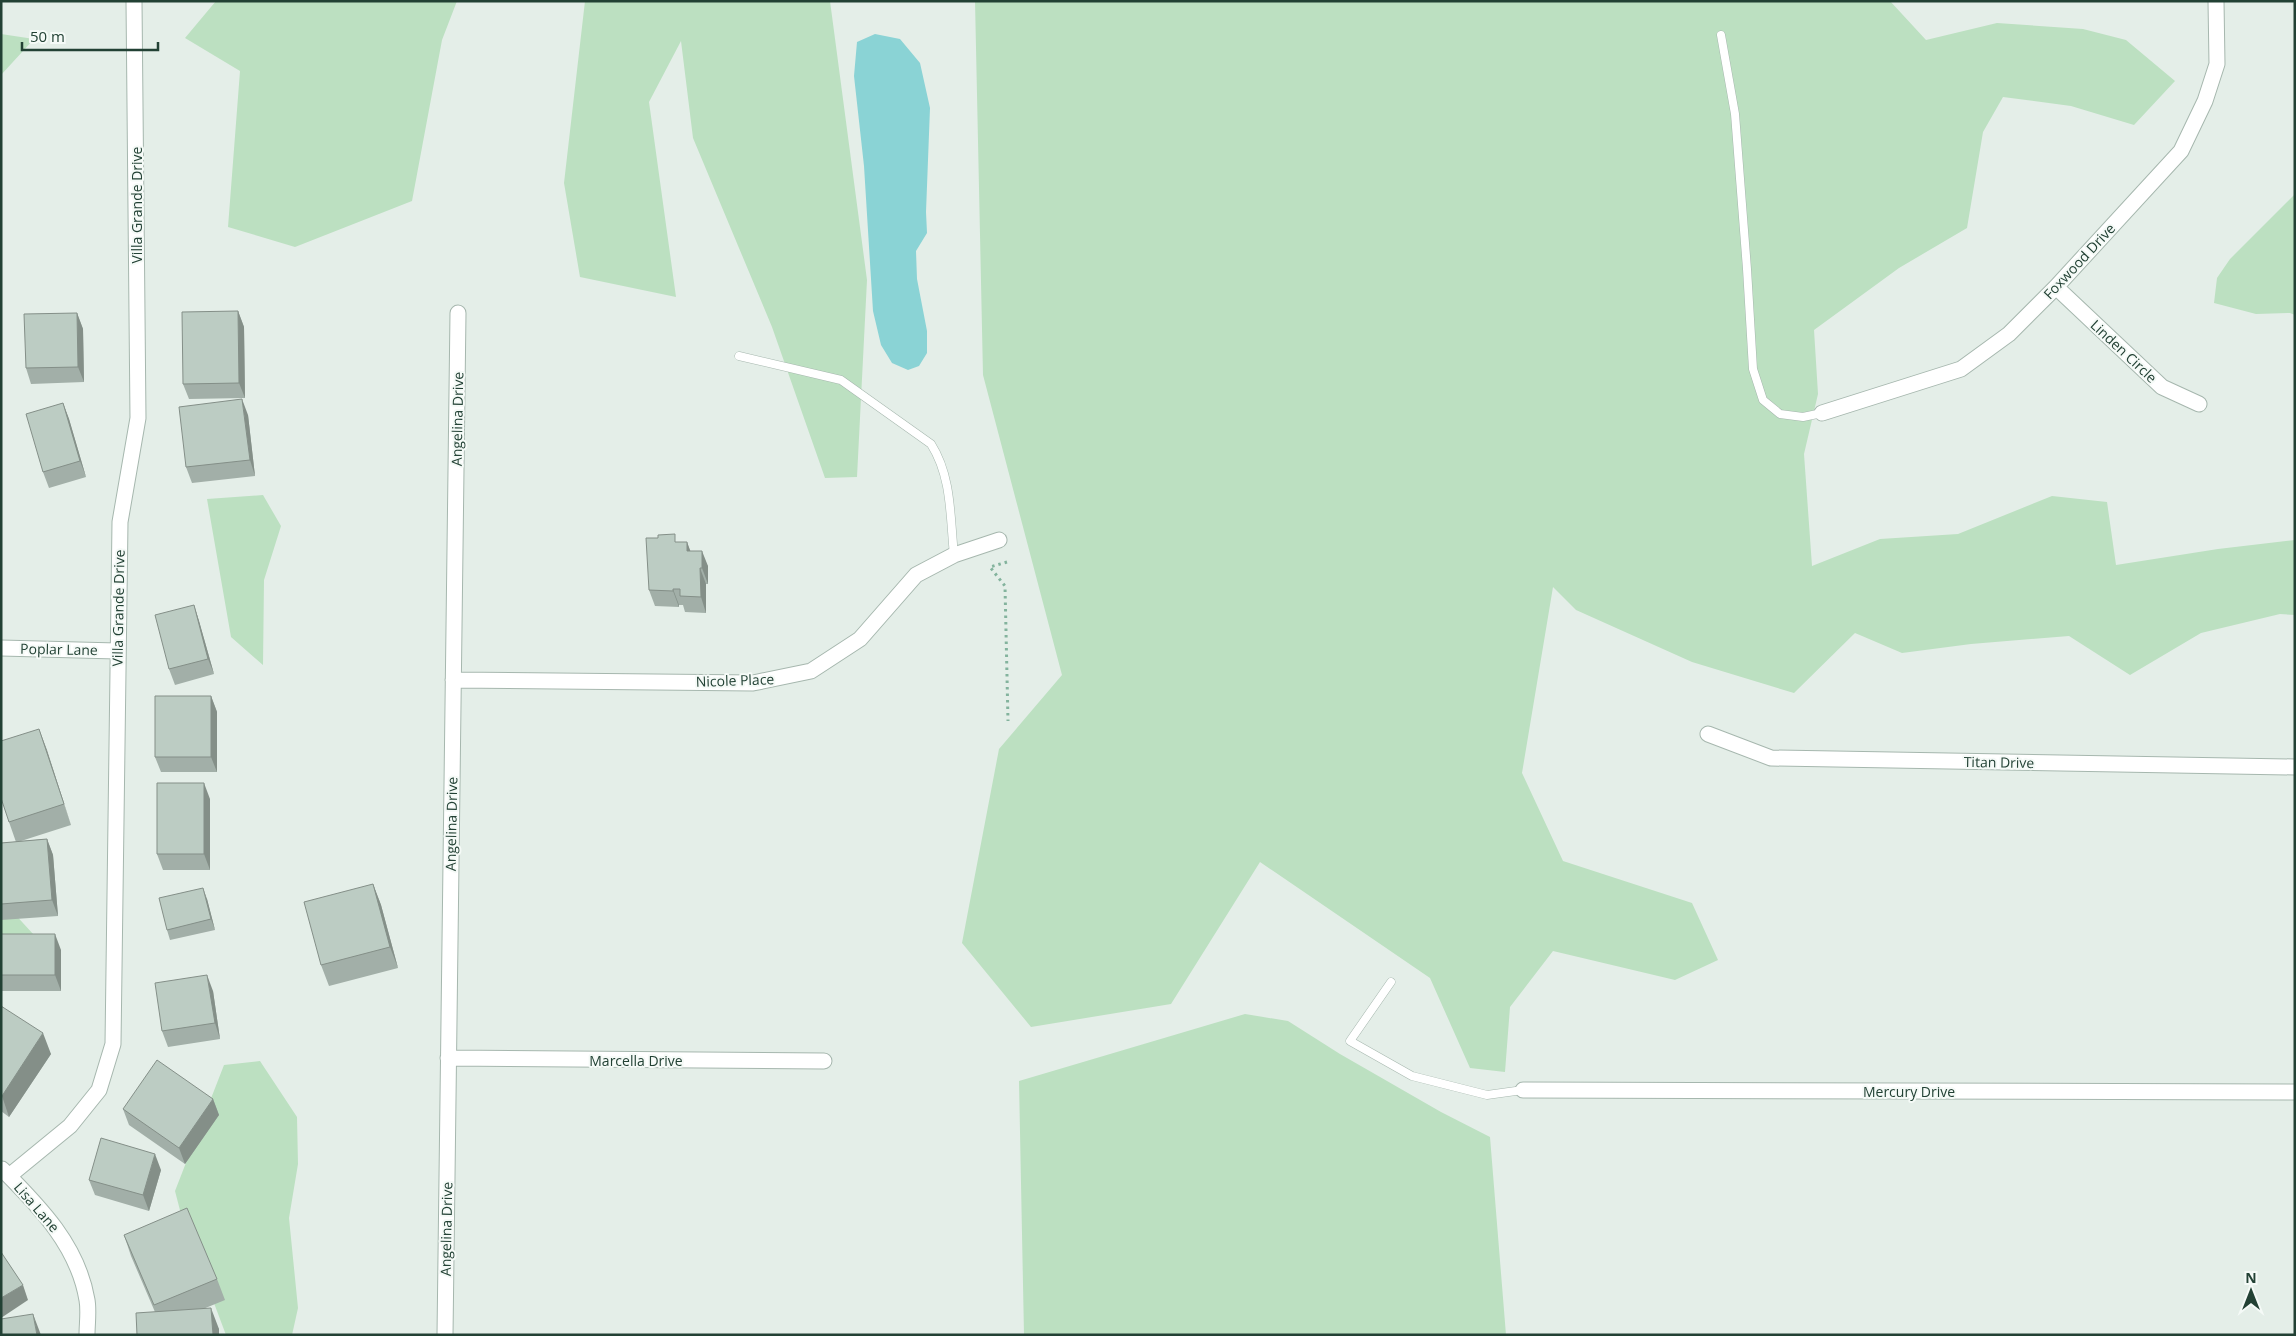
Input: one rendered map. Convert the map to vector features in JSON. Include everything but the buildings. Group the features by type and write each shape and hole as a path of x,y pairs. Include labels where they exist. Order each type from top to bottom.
{"street":[{"name":"Villa Grande Drive","path":"5,1172 70,1126 98,1090 113,1044 116,650 120,522 138,418 134,1"},
{"name":"Foxwood Drive","path":"1822,412 1961,369 2009,334 2056,287 2181,151 2205,101 2217,64 2216,1"},
{"name":"Linden Circle","path":"2056,287 2162,387 2199,404"},
{"name":"Angelina Drive","path":"444,1335 458,313"},
{"name":"Nicole Place","path":"453,680 753,682 811,671 860,639 916,574 954,555 999,540"},
{"name":"Poplar Lane","path":"1,648 116,650"},
{"name":"Titan Drive","path":"1708,734 1771,758 2295,767"},
{"name":"Marcella Drive","path":"448,1058 824,1061"},
{"name":"Mercury Drive","path":"1523,1090 2295,1092"},
{"name":"Lisa Lane","path":"5,1172 56,1226 77,1262 88,1301 87,1335"}],"lane":[{"path":"1721,36 1735,114 1753,369 1763,400 1780,414 1803,417 1822,412"},
{"path":"739,356 841,380 931,444 940,458 947,477 954,555"},
{"path":"1391,982 1350,1041 1412,1076 1488,1095 1523,1090"}],"path":[{"path":"1007,562 990,567 1005,586 1008,721"}],"green space":[{"path":"216,1 457,1 442,40 412,201 295,247 228,227 240,71 185,38"},
{"path":"585,1 830,1 867,280 857,477 825,478 772,327 693,138 681,41 649,102 676,297 580,277 564,183"},
{"path":"975,1 1890,1 1926,40 1997,23 2083,29 2126,40 2175,81 2134,125 2071,106 2003,97 1983,132 1967,228 1899,268 1814,330 1818,394 1804,454 1812,566 1880,539 1958,534 2052,496 2107,502 2116,565 2218,549 2295,540 2295,615 2280,614 2201,633 2130,675 2069,636 1971,644 1902,653 1855,633 1794,693 1692,662 1576,610 1553,587 1522,773 1563,861 1692,903 1718,960 1675,980 1553,951 1510,1007 1505,1072 1470,1068 1430,978 1260,862 1171,1004 1031,1027 962,943 999,749 1062,675 983,375"},
{"path":"1,34 34,39 1,75"},
{"path":"2295,194 2295,315 2290,313 2256,314 2214,303 2217,278 2230,259"},
{"path":"263,495 281,526 264,580 263,665 231,637 207,499"},
{"path":"1,899 34,935 1,958"},
{"path":"1245,1014 1288,1021 1340,1054 1441,1112 1490,1137 1506,1335 1024,1335 1019,1081"},
{"path":"260,1061 297,1117 298,1164 289,1218 298,1308 292,1335 226,1335 182,1218 175,1191 224,1065"}],"water":[{"path":"875,34 900,39 920,63 930,108 926,212 927,233 916,251 917,279 927,331 927,353 919,366 908,370 892,363 881,345 873,311 864,166 854,76 857,42"}]}
